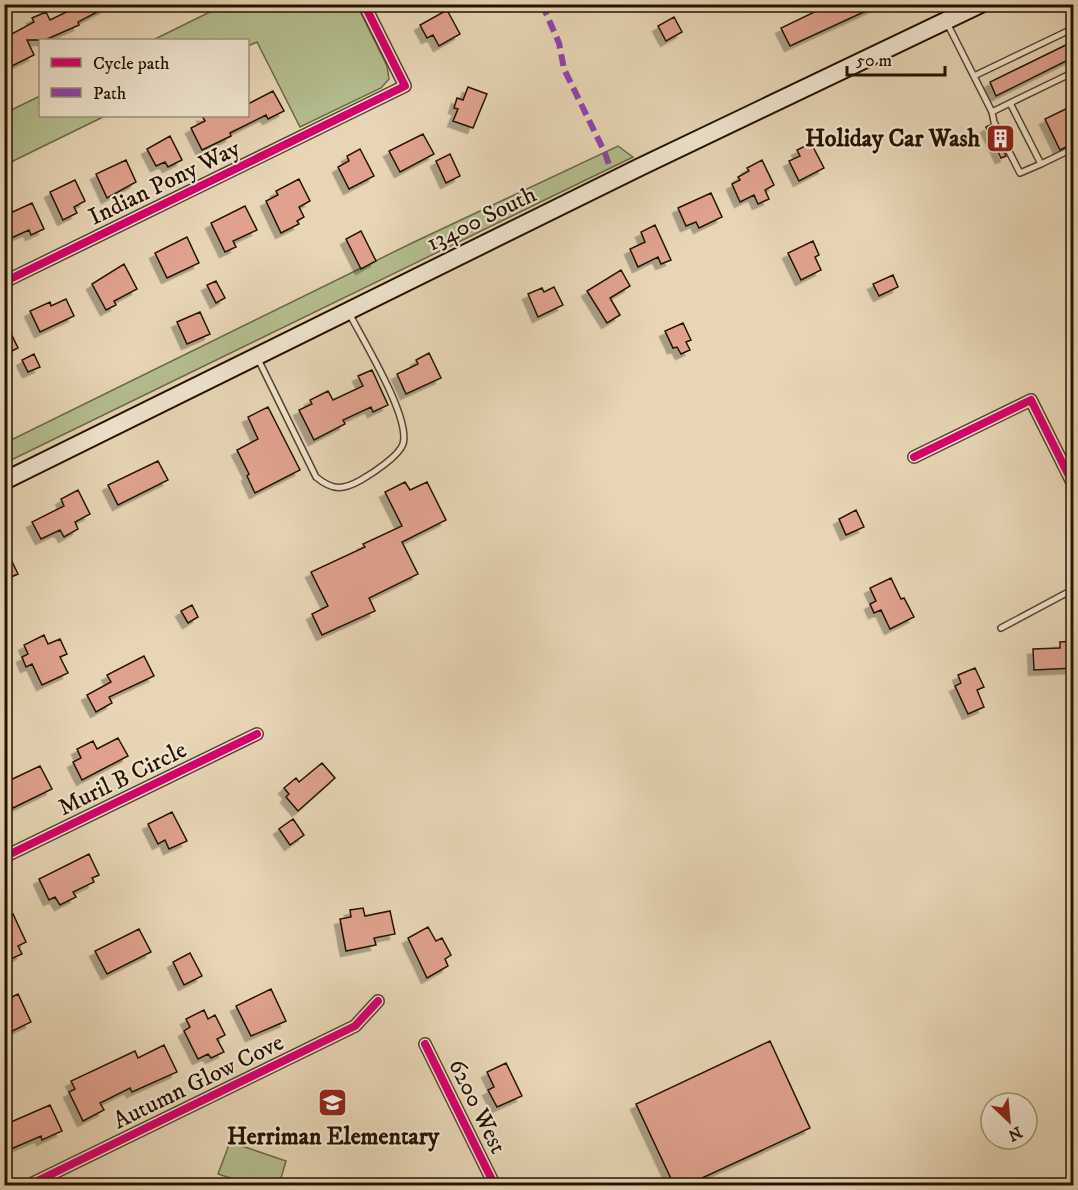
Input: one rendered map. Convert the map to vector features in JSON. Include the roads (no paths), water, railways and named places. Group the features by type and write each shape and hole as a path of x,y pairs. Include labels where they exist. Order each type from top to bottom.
{"main road":[{"name":"13400 South","path":"4,481 640,167 981,4"}],"street":[{"name":"Indian Pony Way","path":"4,282 405,86 364,4"},
{"path":"914,457 1031,400 1074,486"},
{"name":"Muril B Circle","path":"4,857 257,734"},
{"name":"Autumn Glow Cove","path":"27,1185 355,1026 378,1001"},
{"name":"6200 West","path":"425,1044 495,1185"}],"lane":[{"path":"946,21 1020,173 1074,148"},
{"path":"974,76 1074,28"},
{"path":"992,112 1074,72"},
{"path":"1010,103 1041,164"},
{"path":"256,356 316,477 327,486 347,488 378,470 403,446 405,429 397,407 348,310"},
{"path":"1001,628 1074,589"}],"place":[{"name":"Holiday Car Wash","path":"1001,138"},
{"name":"Herriman Elementary","path":"333,1103"}]}
